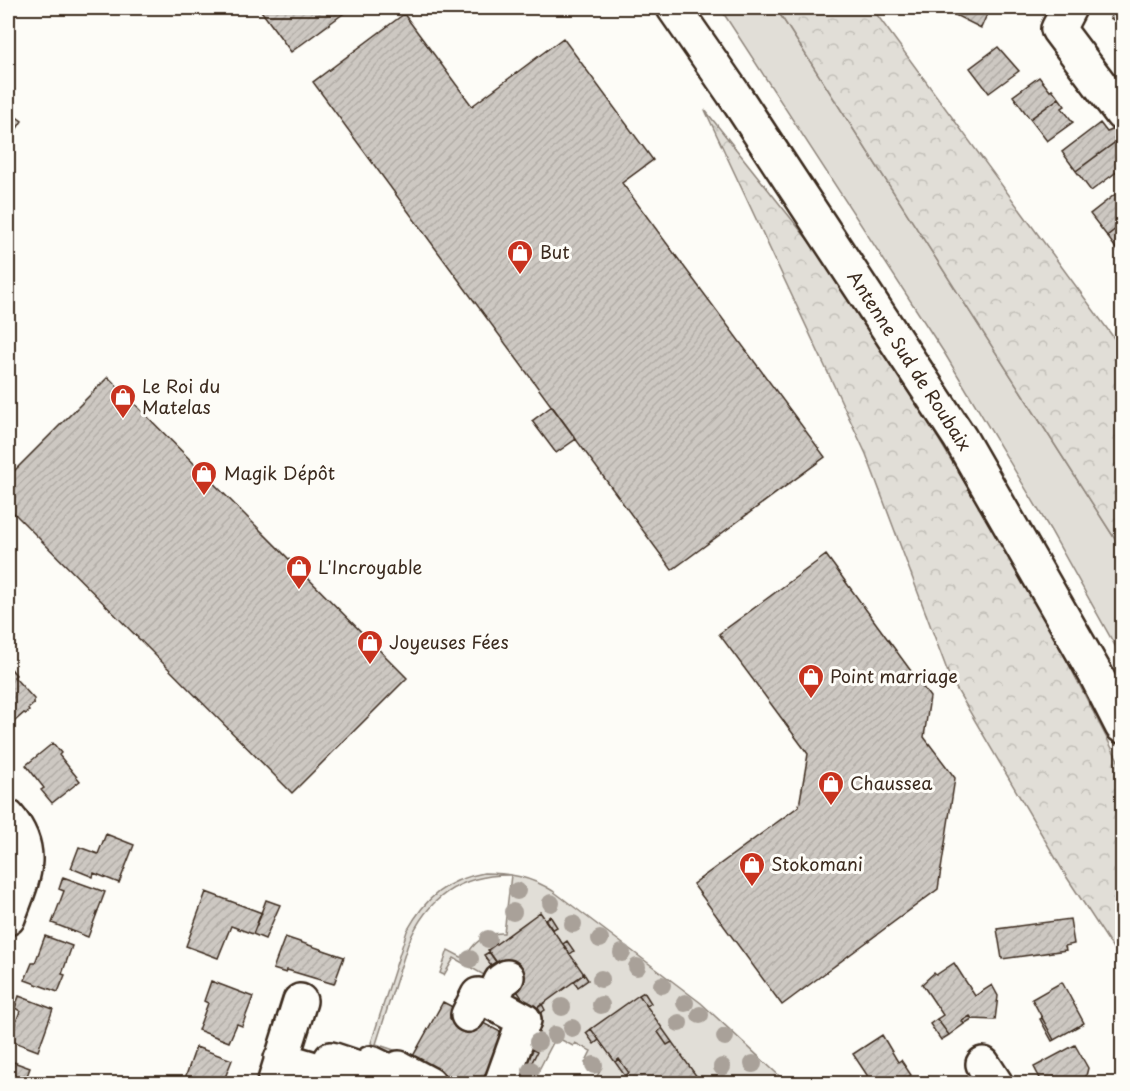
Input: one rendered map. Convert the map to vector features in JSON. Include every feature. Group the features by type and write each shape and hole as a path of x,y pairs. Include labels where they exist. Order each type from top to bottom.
{"main road":[{"name":"Antenne Sud de Roubaix","path":"674,8 740,103 960,438 1073,634 1122,726"},
{"name":"Antenne Sud de Roubaix","path":"695,8 803,162 891,297 1026,518 1122,689"},
{"path":"702,8 723,48"},
{"path":"1069,8 1058,28 1122,114"},
{"path":"8,817 24,845 26,863 8,918"},
{"path":"488,998 524,1020 501,1083"},
{"path":"300,1001 277,1071 364,1083"},
{"path":"325,1078 331,1059 368,1071 371,1063 396,1075 399,1068 429,1083"}],"green space":[{"path":"720,8 776,8 1122,550 1122,658 1051,531 945,354"},
{"path":"776,8 872,8 1122,349 1122,550"},
{"path":"705,110 851,294 1039,606 1122,768 1122,962 1066,876 950,678 866,454"},
{"path":"484,873 511,875 476,879 461,884 436,901 425,913 408,944 376,1044 394,1050 392,1055 371,1043 407,931 414,919 438,892 459,880"},
{"path":"511,875 537,882 553,891 701,1003 787,1083 593,1083 600,1071 585,1063 591,1051 575,1043 573,1046 556,1037 532,1083 486,1083 518,1020 493,980 454,958 444,975 440,973 448,950 465,959 480,940 497,933 504,933"}],"building":[{"path":"259,8 351,8 291,52"},
{"path":"954,8 994,8 991,14 988,12 981,28 951,13"},
{"path":"1115,8 1122,8 1122,25 1110,18"},
{"path":"404,14 472,106 563,38 653,160 622,183 825,457 672,570 313,82"},
{"path":"998,47 1019,71 989,93 970,68"},
{"path":"1039,77 1059,98 1030,119 1013,96"},
{"path":"1059,98 1065,106 1062,108 1073,122 1047,141 1030,119"},
{"path":"8,111 22,121 8,142"},
{"path":"1100,123 1107,132 1115,129 1121,138 1076,171 1062,152"},
{"path":"1121,138 1122,168 1091,191 1076,171"},
{"path":"1122,189 1122,224 1107,236 1090,214"},
{"path":"1122,224 1122,257 1107,236"},
{"path":"108,377 407,678 292,793 8,507 8,477"},
{"path":"552,406 576,439 556,453 532,421"},
{"path":"826,555 930,697 924,737 955,778 938,889 782,1005 693,884 799,806 808,754 719,634"},
{"path":"8,665 16,675 14,677 34,699 34,704 26,714 24,713 8,727"},
{"path":"53,743 61,753 59,755 80,781 52,803 41,790 44,788 26,765"},
{"path":"106,834 134,845 119,883 94,873 93,877 71,868 79,847 98,854"},
{"path":"63,877 105,892 88,937 52,923 64,891 59,889"},
{"path":"206,892 262,913 253,934 231,926 218,958 186,946"},
{"path":"266,900 280,905 265,939 253,934"},
{"path":"540,912 584,974 532,1012 488,950"},
{"path":"550,916 557,927 552,930 545,920"},
{"path":"1070,919 1074,944 1065,946 1066,950 1002,959 997,929"},
{"path":"45,936 72,946 58,992 25,980 32,963 35,963"},
{"path":"285,937 344,957 334,984 287,970 286,973 273,969"},
{"path":"567,941 574,951 570,954 563,944"},
{"path":"489,952 496,962 491,965 484,955"},
{"path":"954,963 975,996 992,985 998,996 995,1020 972,1019 970,1016 962,1021 964,1024 949,1035 937,1019 943,1015 922,984 934,973 936,975"},
{"path":"584,974 588,980 578,987 574,981"},
{"path":"211,981 253,997 242,1026 237,1024 229,1042 198,1030 208,1003 204,1001"},
{"path":"1062,982 1084,1023 1054,1040 1032,999"},
{"path":"644,992 651,1003 647,1006 639,995"},
{"path":"639,995 662,1028 658,1032 667,1045 672,1042 702,1084 630,1084 625,1076 629,1073 619,1059 615,1062 591,1029"},
{"path":"19,996 53,1009 38,1051 9,1040 20,1011 15,1008"},
{"path":"443,1002 510,1037 486,1084 460,1084 412,1058"},
{"path":"542,1004 545,1010 535,1017 532,1012"},
{"path":"970,1016 972,1019 964,1024 962,1021"},
{"path":"1042,1018 1054,1040 1052,1041 1040,1019"},
{"path":"937,1019 949,1035 941,1040 930,1024"},
{"path":"662,1028 672,1042 667,1045 658,1032"},
{"path":"591,1029 599,1040 594,1044 586,1033"},
{"path":"882,1035 898,1062 901,1060 911,1075 898,1084 870,1084 867,1075 853,1054"},
{"path":"1075,1045 1088,1068 1086,1076 1090,1084 1043,1084 1034,1067"},
{"path":"526,1046 537,1052 521,1084 507,1084"},
{"path":"196,1047 232,1060 224,1080 221,1078 219,1084 183,1084"},
{"path":"619,1059 629,1073 625,1076 615,1062"},
{"path":"8,1060 30,1068 24,1084 8,1084"}],"place":[{"name":"But","path":"520,276"},
{"name":"Le Roi du Matelas","path":"123,420"},
{"name":"Magik Dépôt","path":"204,497"},
{"name":"L'Incroyable","path":"299,591"},
{"name":"Joyeuses Fées","path":"370,666"},
{"name":"Point marriage","path":"811,700"},
{"name":"Chaussea","path":"831,807"},
{"name":"Stokomani","path":"752,888"}]}
